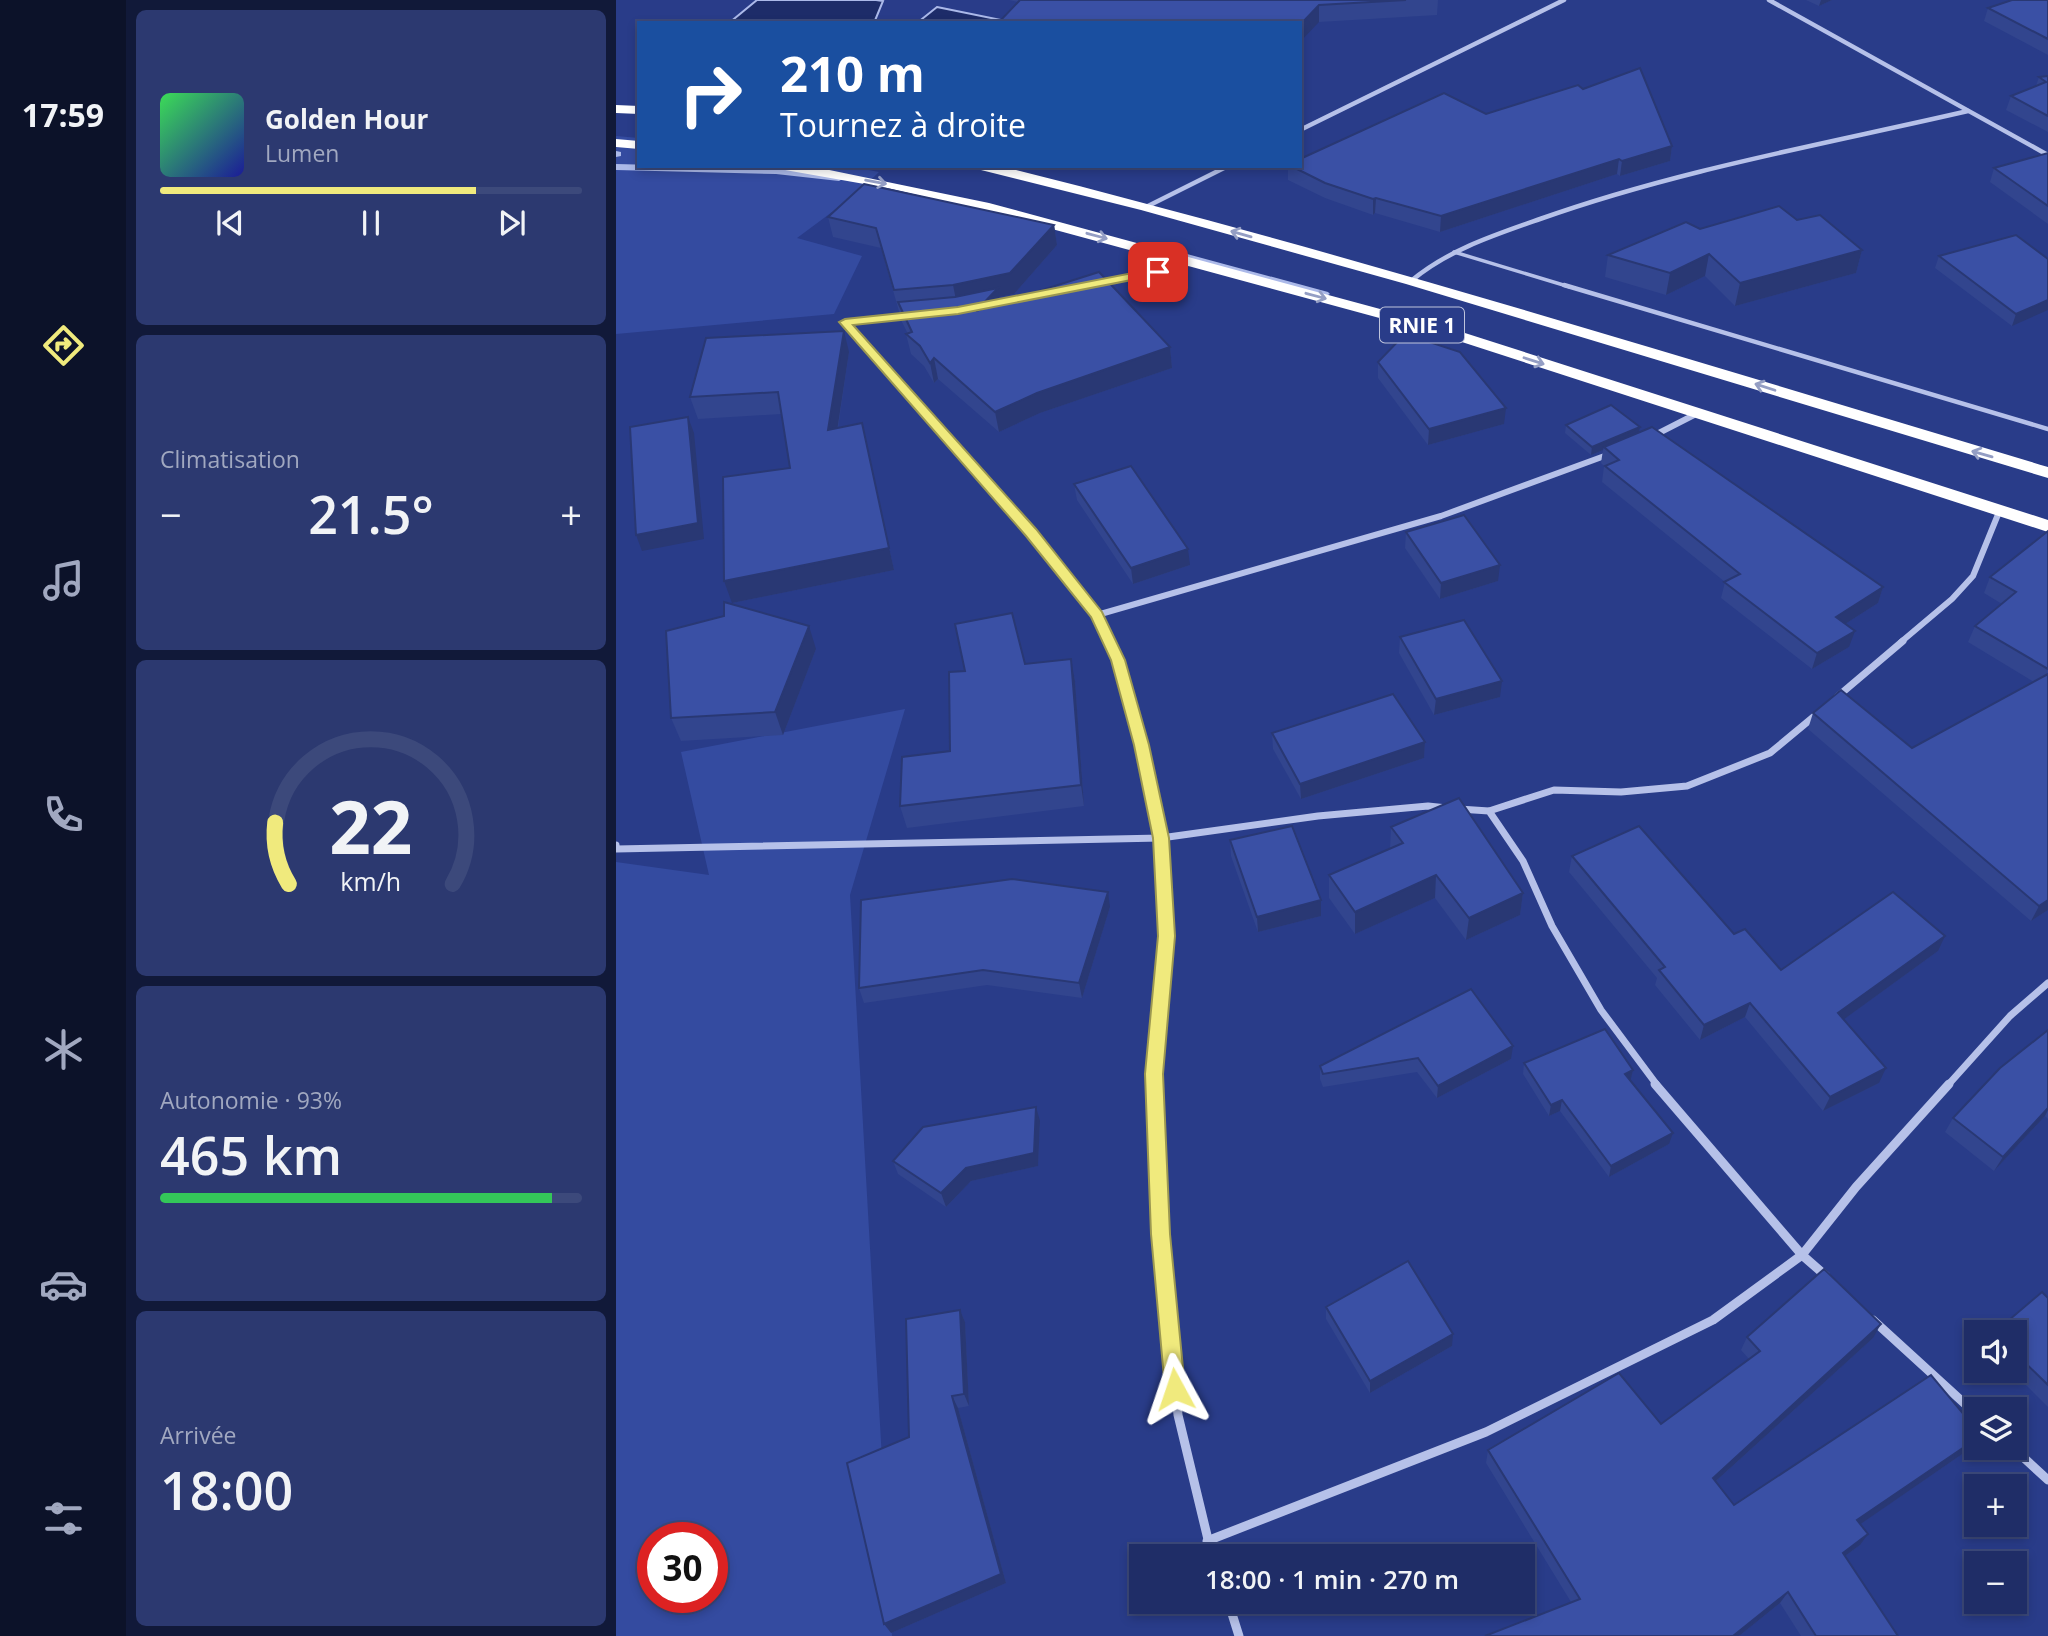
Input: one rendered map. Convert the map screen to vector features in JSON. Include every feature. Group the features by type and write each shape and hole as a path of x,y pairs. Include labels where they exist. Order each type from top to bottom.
{"highway":[{"path":"616,109 637,110"},
{"path":"616,143 637,145"},
{"name":"RNIE 1","path":"796,168 887,184 989,207 1437,330 2048,526"},
{"name":"RNIE 1","path":"990,168 1146,207 1411,281 2048,473"}],"street":[{"path":"1302,129 1564,0"},
{"path":"1769,0 2048,155"},
{"path":"1411,281 1430,265 1453,252 1610,194 1968,111"},
{"path":"1146,207 1224,168"},
{"path":"1097,284 1195,263"},
{"path":"920,315 845,322 1031,533 1097,615 1118,660 1141,745 1161,838 1167,936 1154,1074 1161,1234 1178,1415 1209,1544"},
{"path":"1650,438 1696,414"},
{"path":"1097,615 1441,516 1614,453"},
{"path":"1831,702 1952,599 1973,576 1999,512"},
{"path":"616,845 616,849 934,845 1161,838 1318,816 1428,806 1489,811 1554,790 1621,792 1687,786 1770,753 1821,710"},
{"path":"1489,811 1523,861 1552,926 1601,1010 1654,1082 1802,1255 1833,1283"},
{"path":"1208,1541 1486,1432 1713,1320 1802,1255 1856,1187 2001,1026 2048,983"},
{"path":"1864,1311 1964,1403"},
{"path":"2026,1460 2048,1480"},
{"path":"1232,1614 1239,1636"}],"lane":[{"path":"1453,252 2048,429"}],"shaded area":[{"path":"757,0 883,1 875,21 731,21"},
{"path":"937,7 1001,20 1000,21 920,21"},
{"path":"616,136 637,138 637,168 858,168 879,172 855,195 797,238 862,256 834,314 616,334"},
{"path":"905,709 850,895 892,1636 616,1636 616,862 709,875 681,752"}],"building":[{"path":"1020,0 1406,0 1319,5 1302,23 1000,21"},
{"path":"2012,0 2048,0 2048,39 1988,8"},
{"path":"1640,68 1672,146 1622,161 1619,159 1441,216 1373,199 1325,183 1295,168 1302,168 1302,158 1444,93 1486,114 1578,85 1583,89"},
{"path":"2048,76 2048,116 2011,96 2046,82 2039,77"},
{"path":"2048,153 2048,206 1994,168"},
{"path":"864,184 1054,225 1010,273 953,285 894,290 876,228 828,217"},
{"path":"1779,206 1797,220 1820,215 1862,250 1740,283 1709,254 1670,273 1608,255 1686,222 1700,229"},
{"path":"2016,235 2048,259 2048,300 2016,314 1939,256"},
{"path":"1099,272 1170,347 1037,393 995,412 934,358 930,363 920,346 906,334 912,332 898,302 955,297 998,288 976,311"},
{"path":"844,331 828,430 862,423 889,548 724,581 723,477 790,468 778,392 690,397 706,338"},
{"path":"1405,334 1460,352 1506,408 1429,429 1378,362"},
{"path":"1611,405 1640,427 1592,447 1566,425"},
{"path":"688,417 698,523 636,535 630,427"},
{"path":"1652,427 1883,587 1836,617 1855,631 1817,653 1724,582 1740,574 1605,466 1619,460 1604,447"},
{"path":"1131,466 1188,549 1131,568 1074,484"},
{"path":"1464,515 1500,565 1441,583 1406,532"},
{"path":"2048,531 2048,669 1975,626 2016,592 1990,577"},
{"path":"724,602 809,626 775,712 671,718 666,631 724,616"},
{"path":"1012,613 1025,664 1071,659 1081,785 900,806 902,757 950,751 949,672 965,671 955,624"},
{"path":"1464,620 1502,681 1436,699 1400,637"},
{"path":"2048,674 2048,900 2039,906 1813,713 1841,690 1912,748"},
{"path":"1393,694 1425,742 1300,784 1272,733"},
{"path":"1459,798 1523,893 1469,918 1436,875 1355,912 1329,875 1403,843 1391,827"},
{"path":"1292,826 1321,900 1257,917 1230,840"},
{"path":"1639,826 1734,934 1745,929 1781,970 1893,892 1945,936 1838,1013 1886,1068 1830,1097 1750,1003 1704,1025 1659,970 1665,967 1572,856"},
{"path":"1012,879 1108,892 1079,983 983,970 859,988 861,900"},
{"path":"1471,989 1513,1046 1438,1086 1418,1058 1323,1074 1320,1066"},
{"path":"1605,1029 1633,1070 1625,1074 1673,1133 1611,1166 1562,1100 1551,1105 1524,1063"},
{"path":"2048,1030 2048,1108 2003,1157 1953,1118 2000,1068"},
{"path":"1036,1107 1034,1153 966,1168 941,1193 893,1161 923,1127"},
{"path":"1408,1261 1453,1334 1370,1381 1326,1307"},
{"path":"1824,1269 1881,1324 1713,1478 1734,1505 1931,1375 1964,1415 1964,1447 1857,1520 1868,1534 1843,1553 1898,1636 1816,1636 1788,1592 1733,1636 1485,1636 1580,1599 1488,1450 1619,1373 1661,1424 1760,1351 1747,1337"},
{"path":"2042,1292 2048,1298 2048,1385 2027,1365 2027,1320 2009,1320"},
{"path":"960,1310 964,1394 952,1396 1001,1574 884,1624 847,1463 909,1437 906,1319"}],"waterway":[{"path":"616,167 637,168"},
{"path":"656,168 776,171 839,178"},
{"path":"1187,257 1324,294"}],"route":[{"path":"1158,272 958,311 845,322 1031,533 1097,615 1118,660 1141,745 1161,838 1167,936 1154,1074 1161,1234 1175,1389"}]}
